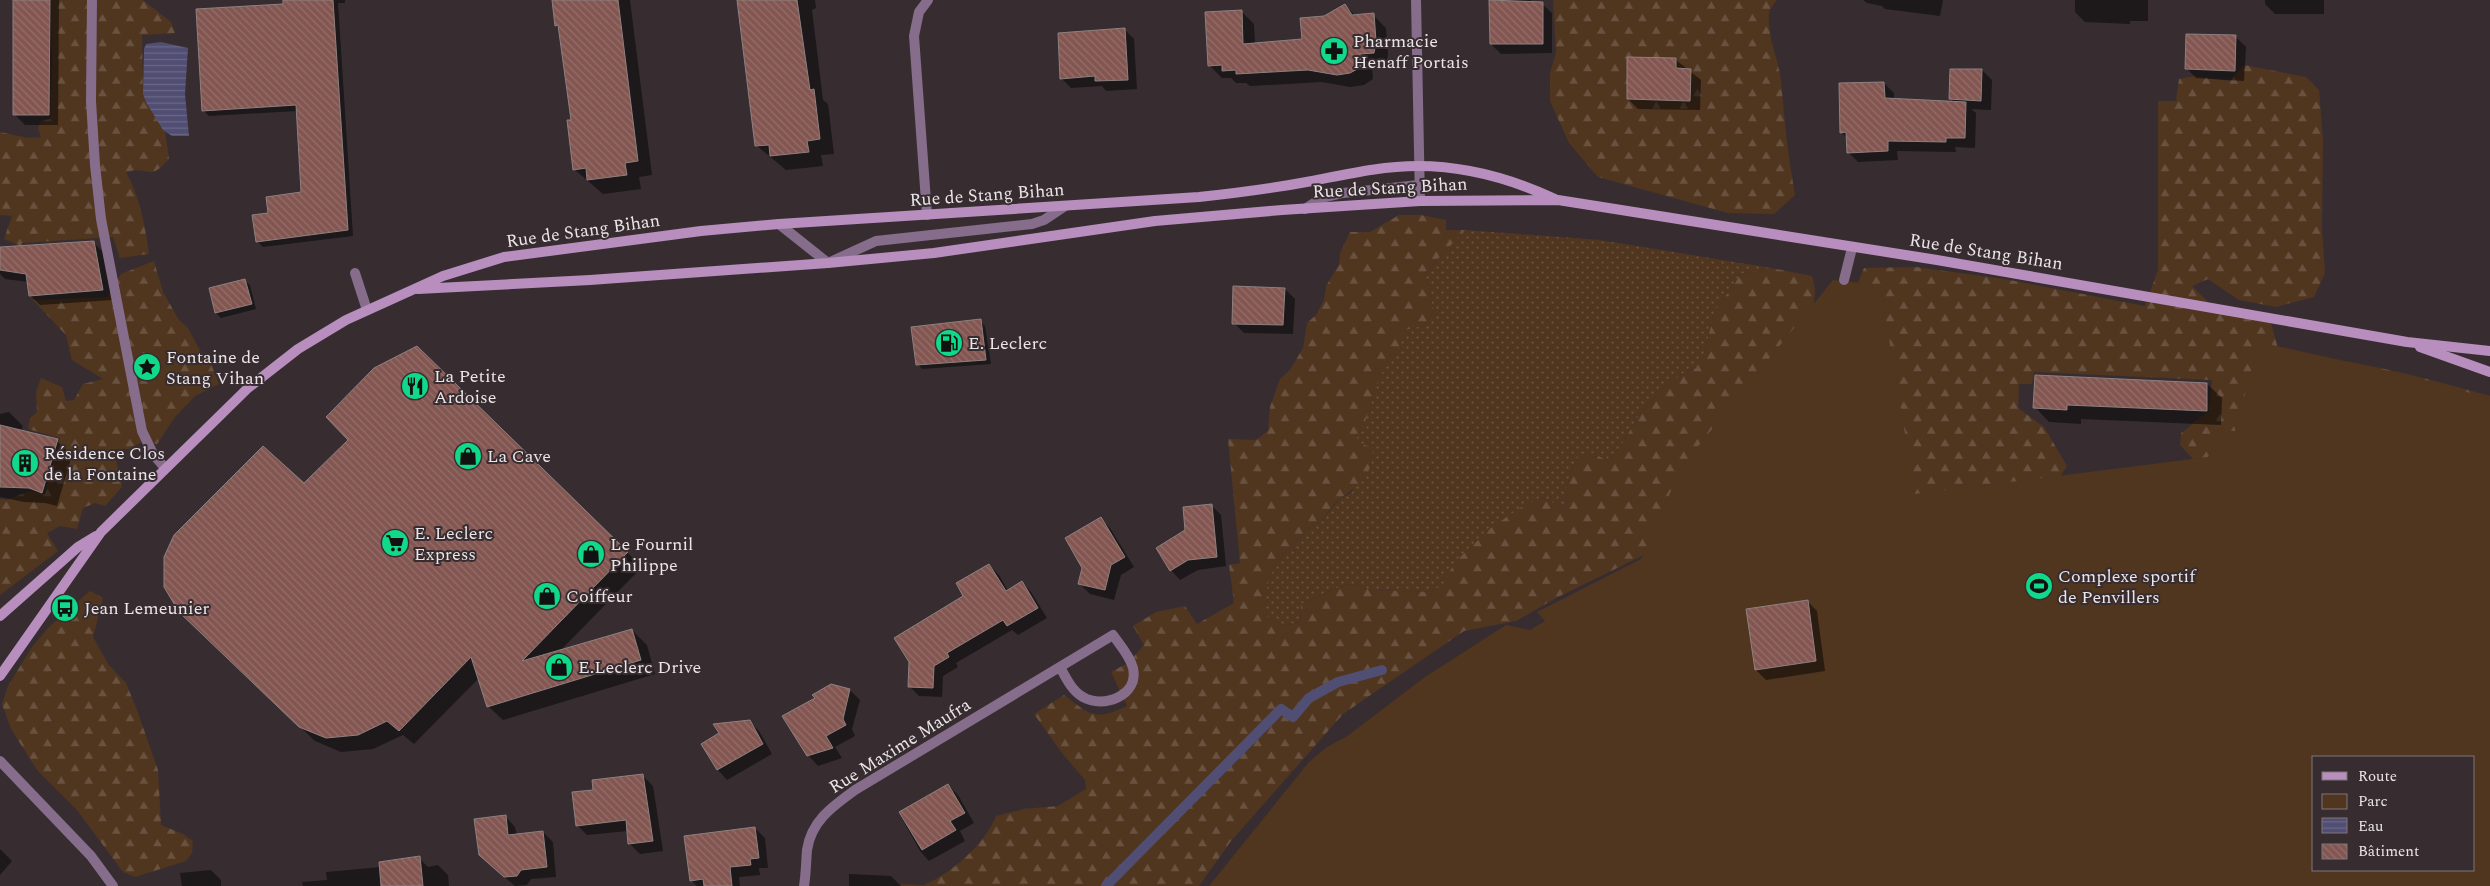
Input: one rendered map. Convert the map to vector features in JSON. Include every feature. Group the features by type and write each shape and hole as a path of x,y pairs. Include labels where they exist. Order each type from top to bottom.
{"street":[{"path":"92,0 91,101 101,219 142,431 153,454 165,468"},
{"path":"927,215 924,151 914,36 918,12 928,0"},
{"path":"1416,0 1420,201"},
{"name":"Rue de Stang Bihan","path":"0,676 101,532 262,376 298,349 367,310 442,276 504,257 701,231 778,224 1065,206 1256,191 1376,168 1446,167 1490,176 1558,200"},
{"path":"1305,209 1322,198 1343,193 1419,185"},
{"name":"Rue de Stang Bihan","path":"418,288 828,263 934,253 1155,221 1305,209 1420,201 1558,200 2170,299 2407,342 2490,351"},
{"path":"778,224 828,263 876,241 1032,224 1044,220 1065,206"},
{"path":"1844,280 1852,248"},
{"path":"355,273 367,310"},
{"name":"Rue de Stang Bihan","path":"2407,342 2490,372"},
{"name":"Rue de Stang Bihan","path":"0,616 78,548 101,532"},
{"name":"Rue Maxime Maufra","path":"804,886 810,837 815,825 836,804 1060,667 1113,635 1128,656 1133,668 1132,680 1127,692 1116,699 1103,702 1091,701 1081,696 1072,687 1060,667"},
{"path":"0,761 91,856 113,886"}],"green space":[{"path":"51,0 143,0 171,22 175,33 142,35 143,95 165,131 169,159 152,172 134,170 126,172 144,222 149,254 120,258 113,237 22,243 21,246 4,239 12,216 0,215 0,132 28,138 41,137 38,128 41,121 50,119 52,62"},
{"path":"1553,0 1777,0 1769,13 1769,22 1781,81 1795,195 1774,214 1728,213 1598,177 1569,143 1550,101 1550,73 1556,52"},
{"path":"2244,65 2306,77 2319,90 2323,140 2322,228 2325,273 2314,297 2276,307 2239,300 2208,279 2192,286 2219,313 2271,323 2279,352 2333,359 2386,369 2490,396 2490,436 2320,420 2196,462 2180,445 2181,433 2209,412 2212,380 2034,372 2032,384 2019,384 2018,408 2044,427 2067,466 2056,483 1899,509 1854,292 1864,268 1916,267 2004,279 2145,306 2158,270 2158,101 2176,101 2179,79 2194,76 2230,81"},
{"path":"1399,215 1421,215 1446,220 1446,230 1465,230 1425,273 1434,312 1423,326 1405,330 1399,347 1380,376 1365,422 1355,442 1368,446 1373,451 1367,473 1359,484 1335,503 1320,522 1315,523 1293,543 1284,553 1271,575 1267,587 1267,617 1287,626 1300,621 1301,604 1344,585 1358,584 1370,590 1429,592 1442,586 1455,562 1492,527 1520,508 1540,498 1567,508 1568,481 1578,457 1593,453 1606,460 1619,449 1641,412 1658,393 1682,374 1696,368 1705,351 1714,313 1741,274 1771,268 1812,276 1815,289 1814,304 1652,551 1556,598 1516,621 1464,631 1343,714 1231,841 1199,886 898,886 903,884 924,885 946,873 976,847 991,827 996,816 1024,809 1058,806 1086,789 1085,780 1062,753 1034,714 1064,695 1087,712 1094,714 1107,714 1127,706 1111,672 1128,663 1144,645 1133,626 1156,612 1185,606 1197,624 1234,603 1229,565 1240,563 1228,439 1256,440 1268,431 1270,407 1280,379 1290,370 1303,348 1307,323 1316,315 1324,300 1326,286 1339,265 1340,253 1350,232 1370,232"},
{"path":"1465,230 1600,240 1771,268 1741,274 1714,313 1705,351 1696,368 1682,374 1658,393 1641,412 1619,449 1606,460 1578,457 1568,481 1567,508 1540,498 1447,578 1442,586 1429,592 1370,590 1358,584 1344,585 1301,604 1300,621 1287,626 1267,617 1267,587 1271,575 1284,553 1315,523 1320,522 1340,499 1352,492 1368,446 1355,442 1379,377 1400,342 1405,329 1423,326 1434,312 1425,273"},
{"path":"154,261 163,292 179,320 188,328 199,349 209,359 219,384 195,396 175,417 157,444 140,443 129,449 116,449 122,487 105,506 95,503 83,508 77,529 60,526 47,533 58,551 0,595 0,499 7,500 29,491 45,494 60,438 28,429 30,418 37,412 36,392 41,378 62,387 66,401 74,400 83,384 103,379 72,360 66,335 33,300 107,297 121,274"},
{"name":"Complexe sportif de Penvillers","path":"1833,280 1880,285 1915,494 2208,457 2222,431 2235,431 2259,342 2416,377 2490,399 2490,886 1209,886 1309,762 1327,747 1346,737 1425,677 1506,625 1530,630 1545,621 1537,612 1641,559 1682,466"},
{"path":"90,591 103,598 93,637 108,664 126,683 158,770 161,825 183,834 193,841 192,853 186,861 135,877 123,872 77,810 37,770 11,729 2,704 8,686 32,647 48,628"}],"water":[{"path":"161,42 188,48 185,94 189,136 172,136 163,130 143,94 144,49 146,44"}],"building":[{"path":"13,0 50,0 49,115 13,115"},
{"path":"283,0 333,0 348,230 256,242 252,215 268,213 266,197 301,192 296,105 202,111 196,9 283,4"},
{"path":"552,0 618,0 638,161 625,163 627,175 587,180 586,168 573,170 567,120 571,120 558,25 555,26"},
{"path":"737,0 797,0 810,90 814,89 820,139 807,141 809,152 770,156 769,145 755,146"},
{"path":"1489,0 1543,2 1543,44 1490,44"},
{"path":"1345,4 1352,15 1374,13 1376,41 1374,53 1360,54 1361,67 1350,73 1337,75 1308,70 1236,74 1236,70 1222,71 1222,65 1208,66 1205,12 1242,10 1243,44 1302,39 1300,18 1324,16"},
{"path":"1125,28 1128,80 1095,81 1095,76 1060,79 1058,33"},
{"path":"2186,34 2236,35 2235,71 2185,69"},
{"path":"1627,57 1676,58 1676,68 1691,69 1690,101 1627,99"},
{"path":"1950,69 1982,69 1981,101 1949,99"},
{"path":"1884,82 1885,98 1966,102 1965,138 1946,138 1946,142 1888,141 1888,151 1847,153 1846,132 1840,133 1839,83"},
{"path":"94,241 103,290 29,296 26,274 0,270 0,247"},
{"path":"245,279 252,304 215,313 209,288"},
{"path":"1233,286 1285,288 1283,325 1232,324"},
{"name":"E. Leclerc","path":"981,319 986,360 916,365 911,327"},
{"name":"E. Leclerc Express","path":"417,346 628,552 522,661 632,629 641,660 487,707 471,657 399,731 387,721 358,735 326,738 299,727 179,612 164,587 164,557 174,535 263,446 304,483 348,440 326,417 374,368"},
{"path":"2035,375 2207,383 2207,411 2067,405 2067,410 2033,408"},
{"name":"Résidence Clos de la Fontaine","path":"0,425 58,439 42,493 29,488 0,487"},
{"path":"1212,504 1217,557 1188,560 1170,571 1156,548 1185,530 1183,507"},
{"path":"1101,517 1125,557 1111,565 1105,590 1078,584 1082,568 1065,538"},
{"path":"989,564 1006,591 1022,581 1038,608 1007,626 1003,620 947,653 949,657 934,666 933,688 908,687 909,662 894,638 963,596 956,583"},
{"path":"1808,600 1816,661 1755,670 1746,609"},
{"path":"831,684 850,689 843,719 846,725 826,736 833,748 807,756 782,716 815,698 812,695"},
{"path":"750,720 763,744 717,770 701,744 719,733 713,724"},
{"path":"643,774 653,841 628,844 626,820 576,826 572,792 593,790 592,780"},
{"path":"948,784 965,813 950,821 956,830 922,850 899,812"},
{"path":"506,815 508,835 543,831 547,867 521,870 517,876 504,877 479,855 474,819"},
{"path":"755,827 759,858 750,859 751,865 730,867 732,886 704,886 703,879 690,881 684,836"},
{"path":"420,856 423,886 381,886 379,862"}],"waterway":[{"path":"1106,886 1281,709 1293,717 1309,698 1338,682 1382,670"}],"place":[{"name":"Pharmacie Henaff Portais","path":"1334,51"},
{"name":"E. Leclerc","path":"949,343"},
{"name":"Fontaine de Stang Vihan","path":"147,367"},
{"name":"La Petite Ardoise","path":"415,386"},
{"name":"La Cave","path":"468,456"},
{"name":"Résidence Clos de la Fontaine","path":"25,463"},
{"name":"E. Leclerc Express","path":"395,543"},
{"name":"Le Fournil Philippe","path":"591,554"},
{"name":"Complexe sportif de Penvillers","path":"2039,586"},
{"name":"Coiffeur","path":"547,596"},
{"name":"Jean Lemeunier","path":"65,608"},
{"name":"E.Leclerc Drive","path":"559,667"}]}
